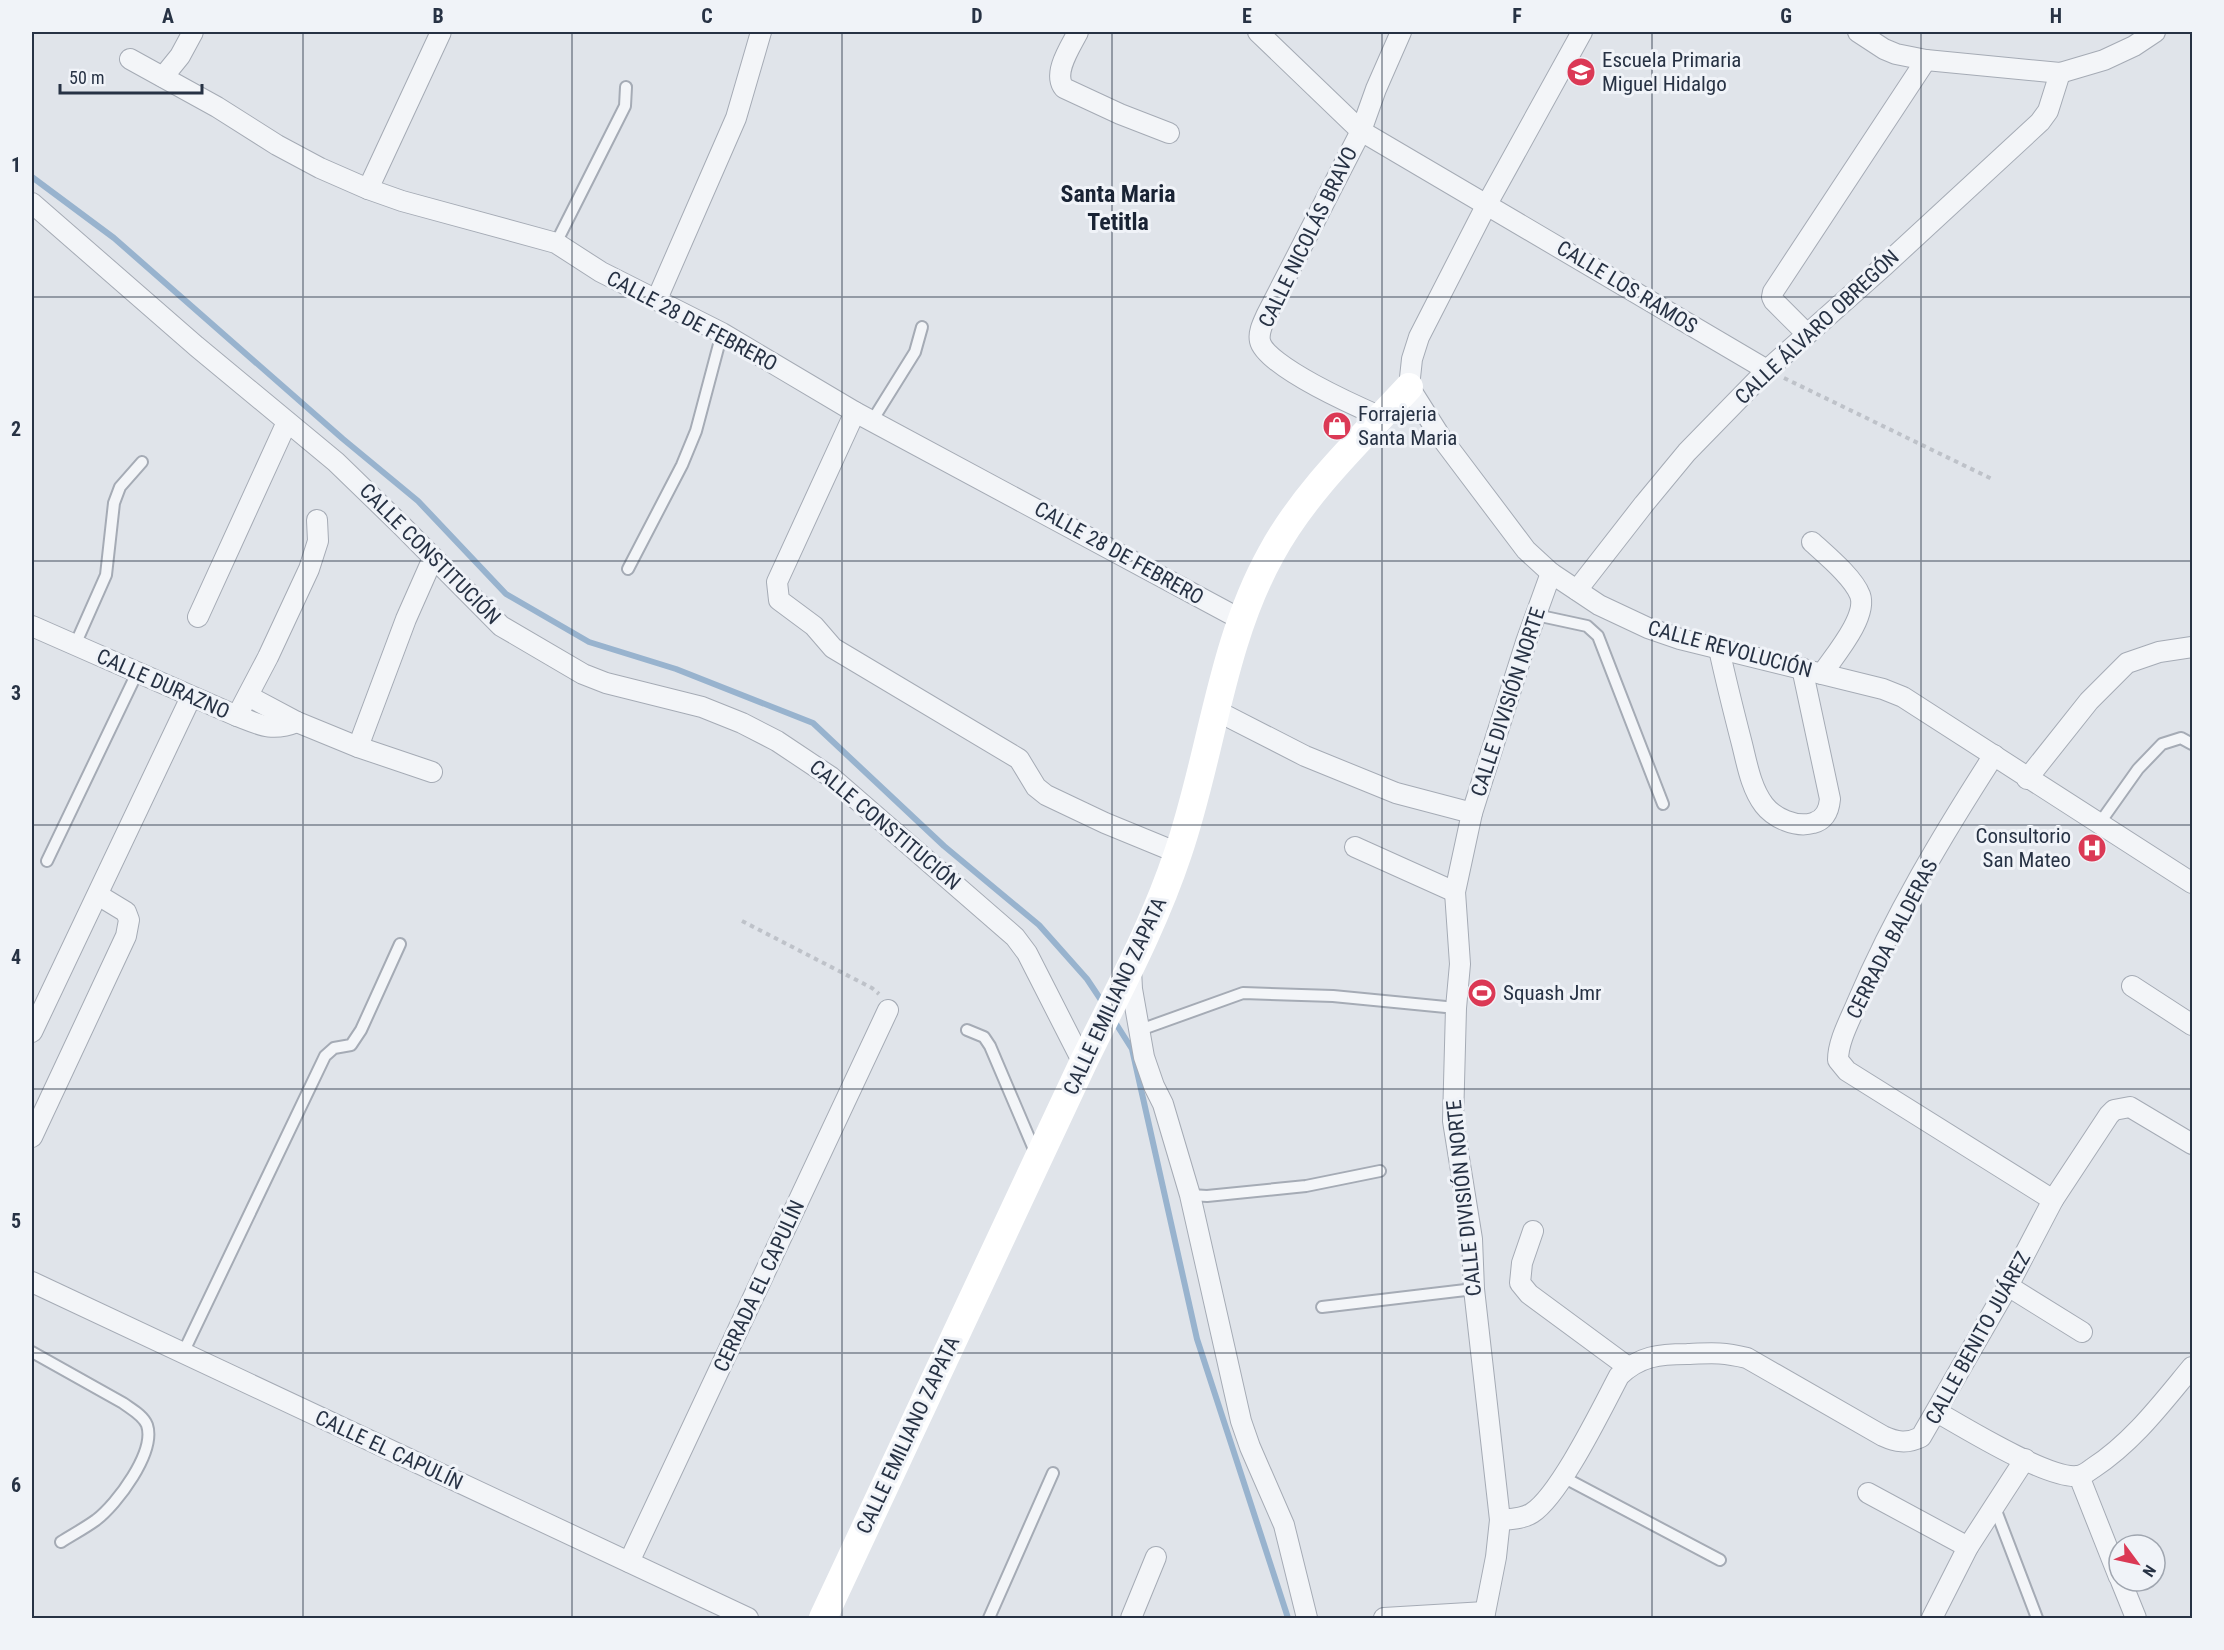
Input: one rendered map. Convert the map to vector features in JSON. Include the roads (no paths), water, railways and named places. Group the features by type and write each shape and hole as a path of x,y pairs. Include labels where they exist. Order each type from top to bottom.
{"street":[{"path":"163,77 180,56 193,32"},
{"path":"368,189 441,32"},
{"path":"657,298 736,118 761,32"},
{"path":"1078,32 1060,69 1059,80 1064,88 1168,133"},
{"path":"1258,32 1361,131 1487,204"},
{"name":"CALLE NICOLÁS BRAVO","path":"1381,417 1338,398 1300,377 1269,355 1260,343 1259,336 1267,314 1361,131 1376,89 1401,32"},
{"path":"1409,387 1412,358 1419,337 1487,204 1582,32"},
{"path":"1858,32 1896,54 1926,60 2060,72 2104,60 2155,32"},
{"name":"CALLE 28 DE FEBRERO","path":"130,59 217,107 277,145 320,168 368,189 402,201 556,243 601,272 657,298 722,333 864,417 1240,619"},
{"path":"1806,333 1774,301 1773,292 1926,60"},
{"name":"CALLE ÁLVARO OBREGÓN","path":"1577,590 1687,452 1767,370 2040,122 2050,105 2060,72"},
{"name":"CALLE CONSTITUCIÓN","path":"32,203 336,462 501,626 559,661 606,683 702,707 742,723 802,757 831,777 1016,937 1087,1054"},
{"name":"CALLE LOS RAMOS","path":"1487,204 1767,370"},
{"name":"CALLE EMILIANO ZAPATA","path":"823,1618 1087,1054 1152,923 1178,853 1197,792 1240,619 1271,553 1291,521 1323,482 1409,387"},
{"name":"CALLE REVOLUCIÓN","path":"1409,387 1475,485 1526,550 1551,573 1599,605 1648,628 1719,649 1883,689 1903,697 1994,755 2027,779 2193,883"},
{"path":"864,417 777,582 779,600 814,626 833,648 1019,759 1036,787 1046,795 1115,828 1178,853"},
{"path":"198,617 287,422"},
{"path":"237,716 309,569 318,541 317,520"},
{"path":"1812,542 1849,580 1860,595 1861,602 1855,625 1822,674"},
{"path":"358,747 406,619 433,558"},
{"name":"CALLE DIVISIÓN NORTE","path":"1485,1615 1496,1557 1500,1520 1474,1289 1472,1239 1453,1121 1456,1008 1460,964 1455,891 1472,813 1551,573"},
{"name":"CALLE DURAZNO","path":"32,626 191,697 268,728 280,728 297,722"},
{"path":"2027,779 2089,701 2127,663 2159,652 2193,646"},
{"path":"1719,649 1744,752 1759,797 1765,807 1781,819 1794,824 1809,825 1825,816 1830,799 1802,668"},
{"name":"CALLE DURAZNO","path":"248,696 297,722 358,747 432,772"},
{"path":"32,1032 191,697"},
{"path":"1217,711 1305,756 1396,793 1472,813"},
{"name":"CERRADA BALDERAS","path":"1994,755 1958,811 1902,910 1868,977 1842,1040 1838,1060 1847,1071 2053,1200"},
{"path":"1355,847 1455,891"},
{"path":"32,1137 126,936 129,920 126,912 98,895"},
{"path":"1127,977 1132,989 1144,1057 1163,1104 1190,1195 1241,1421 1284,1525 1307,1618"},
{"path":"2132,986 2193,1025"},
{"name":"CERRADA EL CAPULÍN","path":"629,1562 888,1010"},
{"name":"CALLE BENITO JUÁREZ","path":"1628,1366 1654,1355 1667,1353 1723,1352 1747,1358 1895,1442 1912,1441 1921,1437 1937,1412 2008,1286 2053,1200 2114,1110 2126,1107 2135,1109 2193,1144"},
{"path":"1500,1520 1515,1519 1531,1514 1563,1477 1619,1376 1628,1366 1529,1294 1520,1283 1522,1263 1533,1231"},
{"name":"CALLE EL CAPULÍN","path":"32,1282 748,1618"},
{"path":"2008,1286 2082,1332"},
{"path":"1937,1412 2025,1459 2059,1474 2079,1476 2107,1459 2130,1438 2193,1367"},
{"path":"1932,1618 1968,1547 2025,1459"},
{"path":"2079,1476 2107,1546"},
{"path":"1868,1492 1968,1547"},
{"path":"1131,1618 1156,1557"},
{"path":"2126,1593 2136,1618"},
{"path":"1384,1618 1485,1615"}],"lane":[{"path":"556,243 625,106 626,87"},
{"path":"864,417 915,352 922,327"},
{"path":"628,569 682,465 696,431 722,333"},
{"path":"75,645 106,575 114,503 120,487 142,462"},
{"path":"1536,615 1587,626 1598,636 1663,804"},
{"path":"47,861 137,673"},
{"path":"2099,824 2138,769 2162,744 2181,738 2193,744"},
{"path":"183,1353 325,1056 334,1048 351,1045 400,944"},
{"path":"1140,1030 1243,993 1333,996 1456,1008"},
{"path":"967,1030 984,1037 990,1046 1039,1160"},
{"path":"1190,1195 1207,1196 1306,1186 1380,1171"},
{"path":"1322,1307 1474,1289"},
{"path":"32,1352 123,1403 138,1413 147,1425 147,1441 142,1458 129,1484 96,1520 61,1542"},
{"path":"989,1618 1053,1473"},
{"path":"1563,1477 1720,1560"},
{"path":"1995,1508 2037,1618"}],"waterway":[{"path":"32,177 114,238 343,439 418,501 506,594 589,642 676,669 813,723 944,846 1039,925 1087,979 1103,1003"},
{"path":"1113,1019 1132,1049 1197,1339 1288,1618"}],"place":[{"name":"Escuela Primaria Miguel Hidalgo","path":"1581,72"},
{"name":"Forrajeria Santa Maria","path":"1337,426"},
{"name":"Consultorio San Mateo","path":"2092,848"},
{"name":"Squash Jmr","path":"1482,993"}],"district":[{"name":"Santa Maria Tetitla","path":"1118,208"}]}
